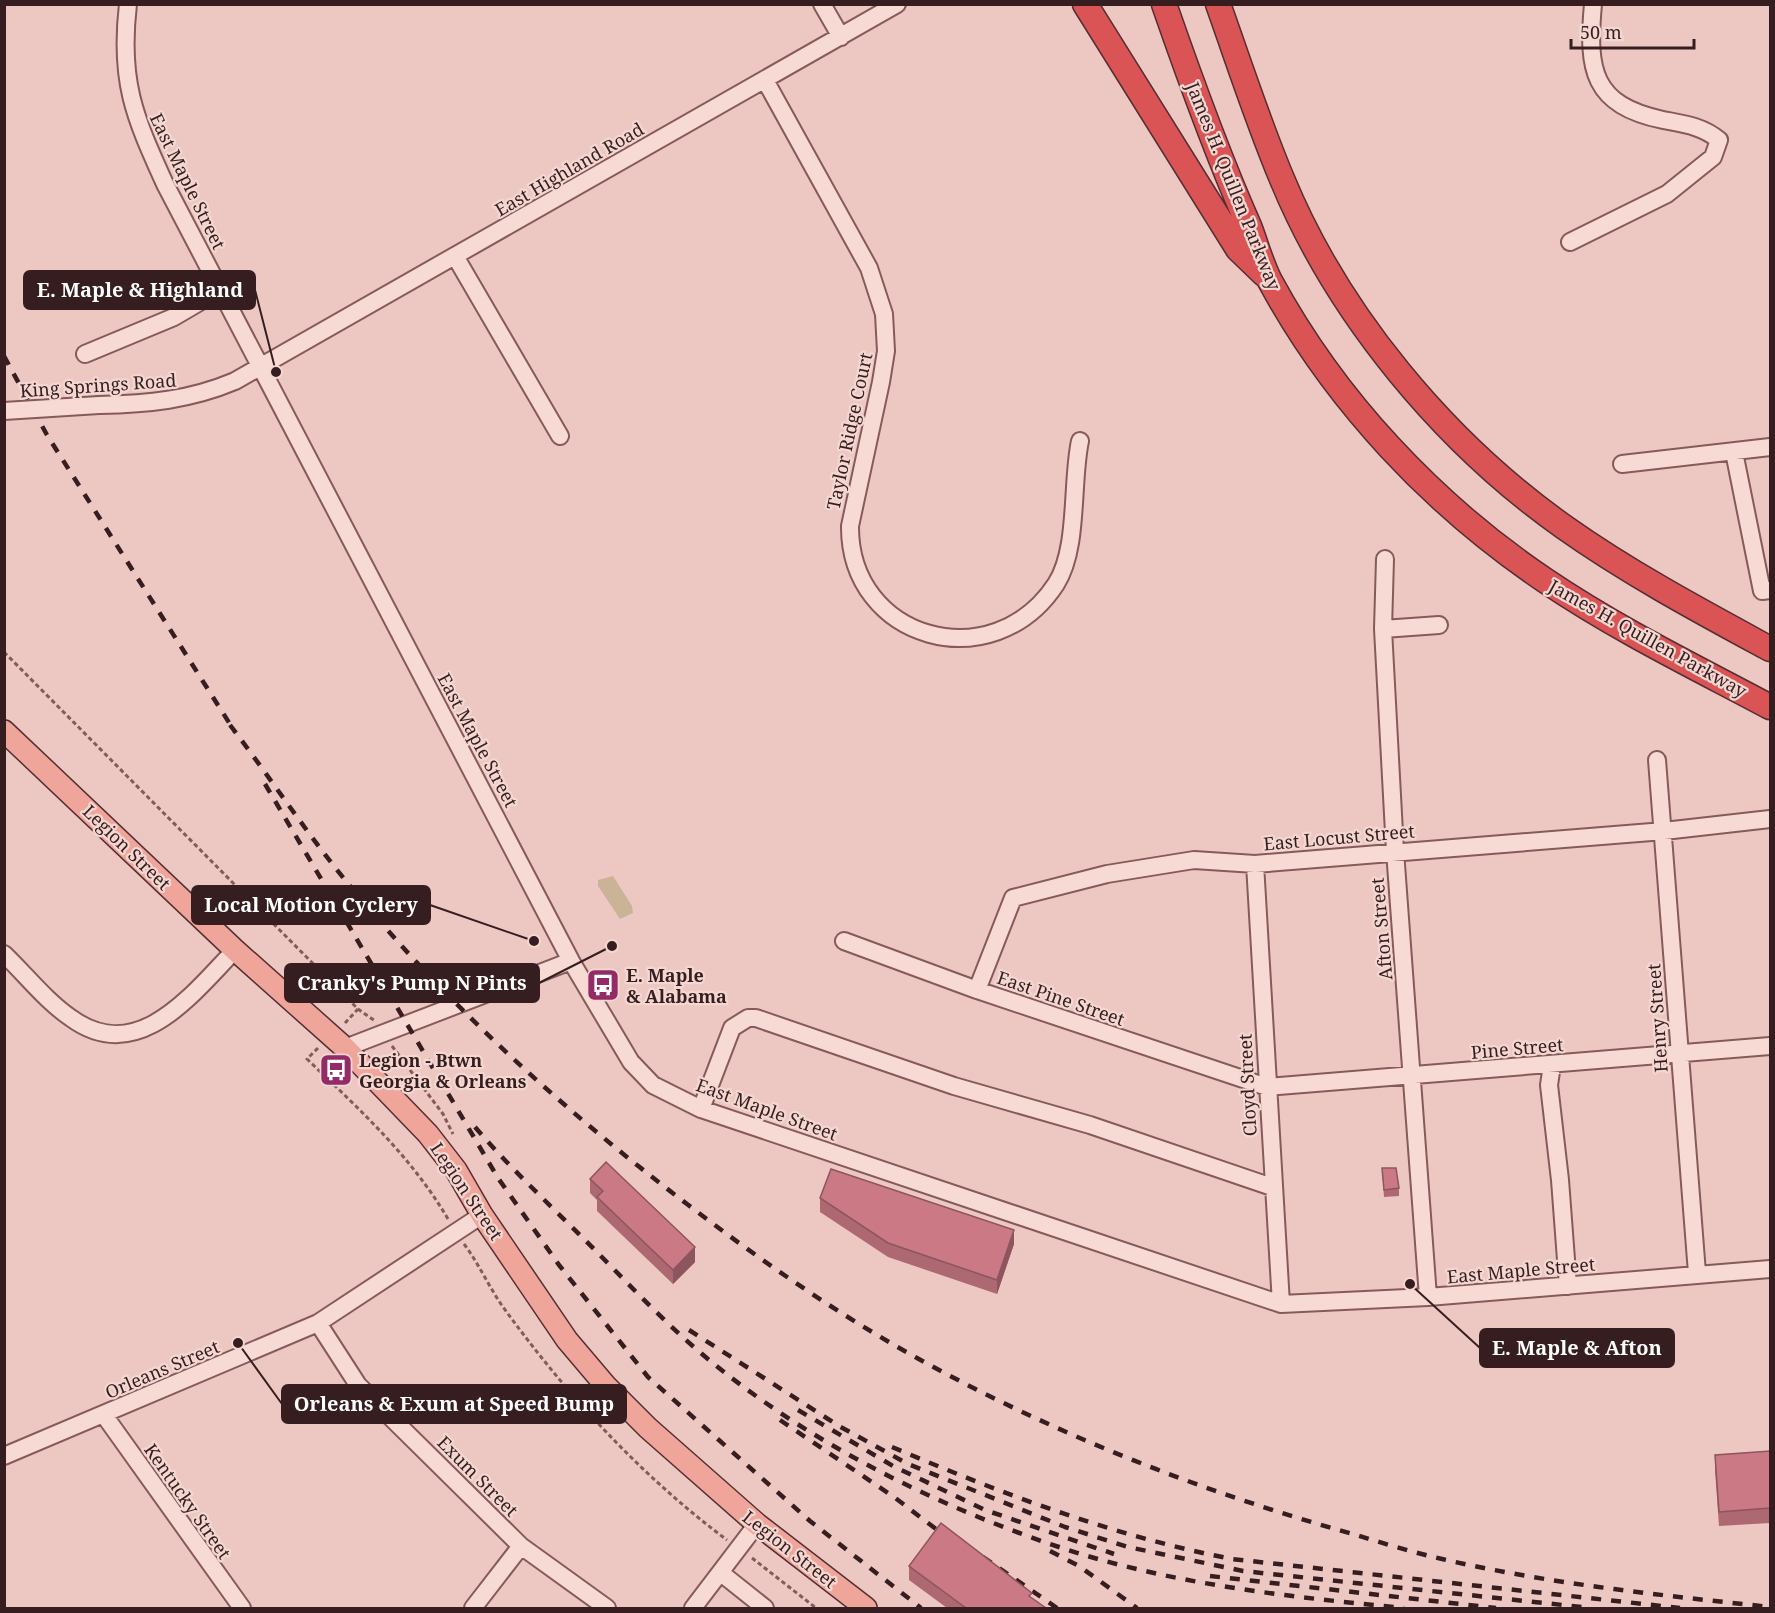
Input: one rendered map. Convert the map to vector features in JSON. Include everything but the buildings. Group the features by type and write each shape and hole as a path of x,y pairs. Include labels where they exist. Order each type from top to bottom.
{"highway":[{"path":"1085,4 1238,249 1269,279"},
{"name":"James H. Quillen Parkway","path":"1164,4 1229,181 1269,279 1302,334 1353,404 1432,492 1485,537 1546,582 1612,622 1770,707"},
{"path":"1218,4 1282,180 1310,237 1354,311 1407,381 1460,441 1513,488 1564,527 1632,572 1770,648"}],"main road":[{"name":"Legion Street","path":"4,730 235,950 345,1048 428,1134 456,1170 482,1215 567,1340 606,1386 648,1428 757,1524 866,1608"}],"street":[{"name":"East Maple Street","path":"128,4 125,74 132,108 165,184 571,960 631,1062 653,1085 701,1109 1281,1304 1428,1297 1697,1273 1770,1269"},
{"path":"822,4 841,37"},
{"name":"East Highland Road","path":"260,368 897,4"},
{"path":"1570,242 1667,194 1713,157 1719,140 1705,129 1644,116 1611,99 1595,75 1590,38 1593,4"},
{"name":"Taylor Ridge Court","path":"765,80 869,268 884,314 886,351 850,526 849,544 863,583 879,603 916,628 943,637 966,639 989,636 1009,628 1027,616 1052,590 1065,561 1080,441"},
{"path":"455,256 560,436"},
{"path":"85,354 174,317 220,290"},
{"name":"King Springs Road","path":"4,411 158,403 188,398 215,390 260,368"},
{"path":"1622,464 1770,447"},
{"path":"1734,452 1766,590"},
{"name":"Afton Street","path":"1385,559 1383,629 1395,851 1428,1297"},
{"path":"1383,629 1439,625"},
{"name":"Henry Street","path":"1657,760 1697,1273"},
{"name":"East Locust Street","path":"977,990 1013,898 1107,874 1194,860 1255,864 1664,831 1770,819"},
{"name":"Cloyd Street","path":"1255,864 1272,1187 1281,1304"},
{"name":"East Pine Street","path":"844,941 977,990 1267,1087"},
{"path":"4,954 71,1019 92,1030 117,1034 141,1031 159,1023 176,1010 235,950"},
{"path":"345,1048 571,960"},
{"path":"701,1109 732,1028 748,1018 756,1018 954,1086 1090,1125 1272,1187"},
{"name":"Pine Street","path":"1267,1087 1413,1077 1770,1046"},
{"path":"1552,1065 1549,1085 1560,1180 1568,1286"},
{"name":"Orleans Street","path":"4,1456 318,1323 482,1215"},
{"name":"Exum Street","path":"318,1323 358,1385 521,1546 607,1608"},
{"name":"Kentucky Street","path":"104,1415 242,1608"},
{"path":"693,1608 757,1524"},
{"path":"472,1608 521,1546"},
{"path":"721,1574 765,1608"}],"path":[{"path":"4,652 358,1009 380,1024"},
{"path":"389,1042 443,1114 457,1142"}],"shaded area":[{"path":"613,876 632,906 633,913 620,919 598,886 598,880"}],"railway":[{"path":"4,356 47,435 235,732"},
{"path":"230,725 331,862 384,926 423,970 507,1053 595,1131 687,1204 799,1285 887,1341 969,1386 1075,1436 1185,1480 1297,1517 1408,1550 1483,1568 1605,1588 1770,1607"},
{"path":"265,784 498,1178 559,1265 648,1377 810,1521 921,1608"},
{"path":"475,1127 529,1185 697,1350 753,1394 795,1422 882,1473 1021,1534 1109,1562 1234,1588 1404,1608"},
{"path":"689,1330 839,1426 908,1464 1065,1527 1128,1547 1243,1571 1591,1608"},
{"path":"798,1410 893,1466 985,1510 1114,1554"},
{"path":"780,1420 894,1497 949,1539"},
{"path":"892,1447 1017,1497 1101,1526 1188,1550 1232,1559 1680,1608"},
{"path":"1050,1551 1079,1566 1137,1608"},
{"path":"983,1557 1057,1608"},
{"path":"1210,1576 1496,1608"}],"place":[{"name":"E. Maple & Highland","path":"276,372"},
{"name":"Local Motion Cyclery","path":"534,941"},
{"name":"Cranky's Pump N Pints","path":"612,946"},
{"name":"E. Maple & Alabama","path":"603,985"},
{"name":"Legion - Btwn Georgia & Orleans","path":"336,1070"},
{"name":"E. Maple & Afton","path":"1410,1284"},
{"name":"Orleans & Exum at Speed Bump","path":"238,1343"}]}
